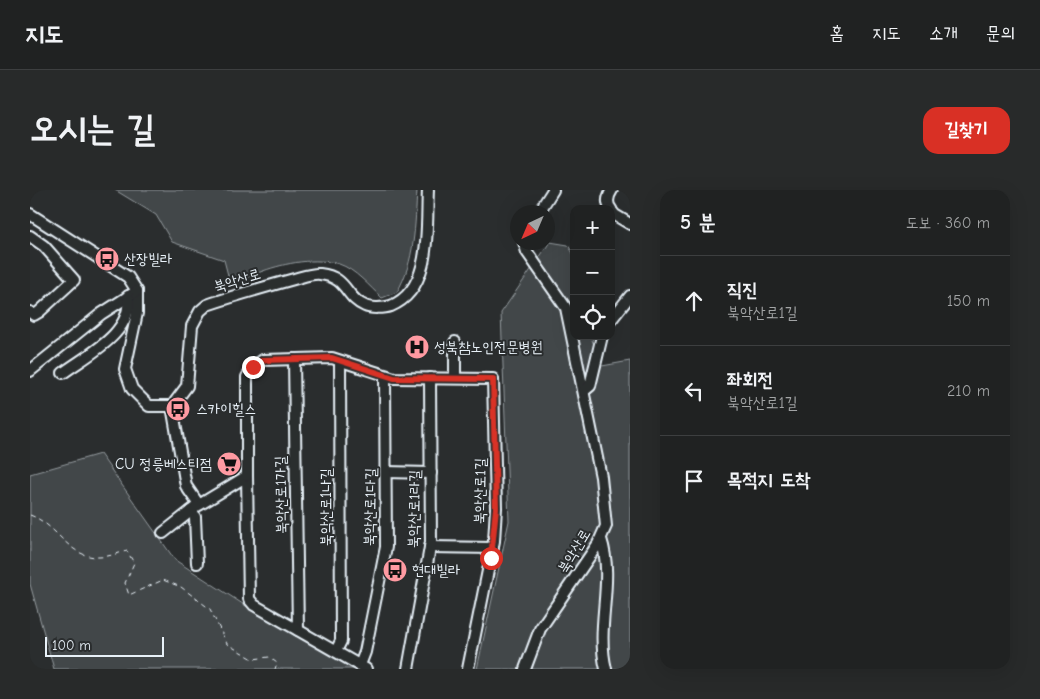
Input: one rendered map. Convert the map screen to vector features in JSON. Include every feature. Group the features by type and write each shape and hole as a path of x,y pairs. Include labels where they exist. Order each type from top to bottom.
{"street":[{"name":"북악산로","path":"172,406 188,386 192,326 200,311 207,306 253,290 318,274 330,276 342,283 355,300 366,307 387,307 399,302 411,292 419,276 425,250 428,190"},
{"path":"543,205 553,190"},
{"path":"608,205 608,195 612,190"},
{"path":"30,214 128,277 137,313 125,369 132,389 149,406 172,406 186,486 195,508 196,562"},
{"path":"615,215 630,224"},
{"path":"30,236 44,246 74,280 39,312 34,315 30,312"},
{"name":"북악산로","path":"525,669 540,629 601,538 606,526 601,477 566,308 526,250"},
{"path":"30,371 54,350 132,294"},
{"path":"63,373 116,334 132,294"},
{"path":"615,315 630,296"},
{"path":"584,391 590,386 601,340"},
{"path":"455,342 455,378"},
{"name":"북악산로1길","path":"363,667 254,605 250,600 247,377 253,367 263,360 332,358 385,376 493,379 496,508 493,548 468,669"},
{"name":"북악산로1가길","path":"294,359 298,630"},
{"name":"북악산로1나길","path":"336,651 341,641 340,361"},
{"name":"북악산로1다길","path":"363,667 386,547 385,376"},
{"name":"북악산로1라길","path":"408,669 430,547 430,378"},
{"path":"386,472 430,473"},
{"path":"163,533 195,508 247,476"},
{"path":"601,538 606,553 605,617 602,640 606,669"},
{"path":"430,547 493,548"}],"path":[{"path":"30,514 51,526 74,551 100,557 127,551 134,563 124,583 129,595 163,580 181,587 210,609 227,644 253,659 269,657 276,663 275,669"}],"shaded area":[{"path":"115,190 417,190 415,229 411,255 397,292 382,298 345,266 321,261 281,266 230,283 224,260 172,242 156,215"},
{"path":"555,243 568,245 570,248 570,340 592,340 602,366 630,361 630,669 477,669 509,521 501,313 544,250 555,250"},
{"path":"100,454 175,560 249,608 354,669 54,669 30,584 30,474"}],"place":[{"name":"산장빌라","path":"107,259"},
{"name":"성북참노인전문병원","path":"417,347"},
{"name":"스카이힐스","path":"178,409"},
{"name":"CU 정릉베스티점","path":"229,464"},
{"name":"현대빌라","path":"395,570"}],"route":[{"path":"253,367 263,360 332,358 394,378 493,379 496,508 491,558"}]}
